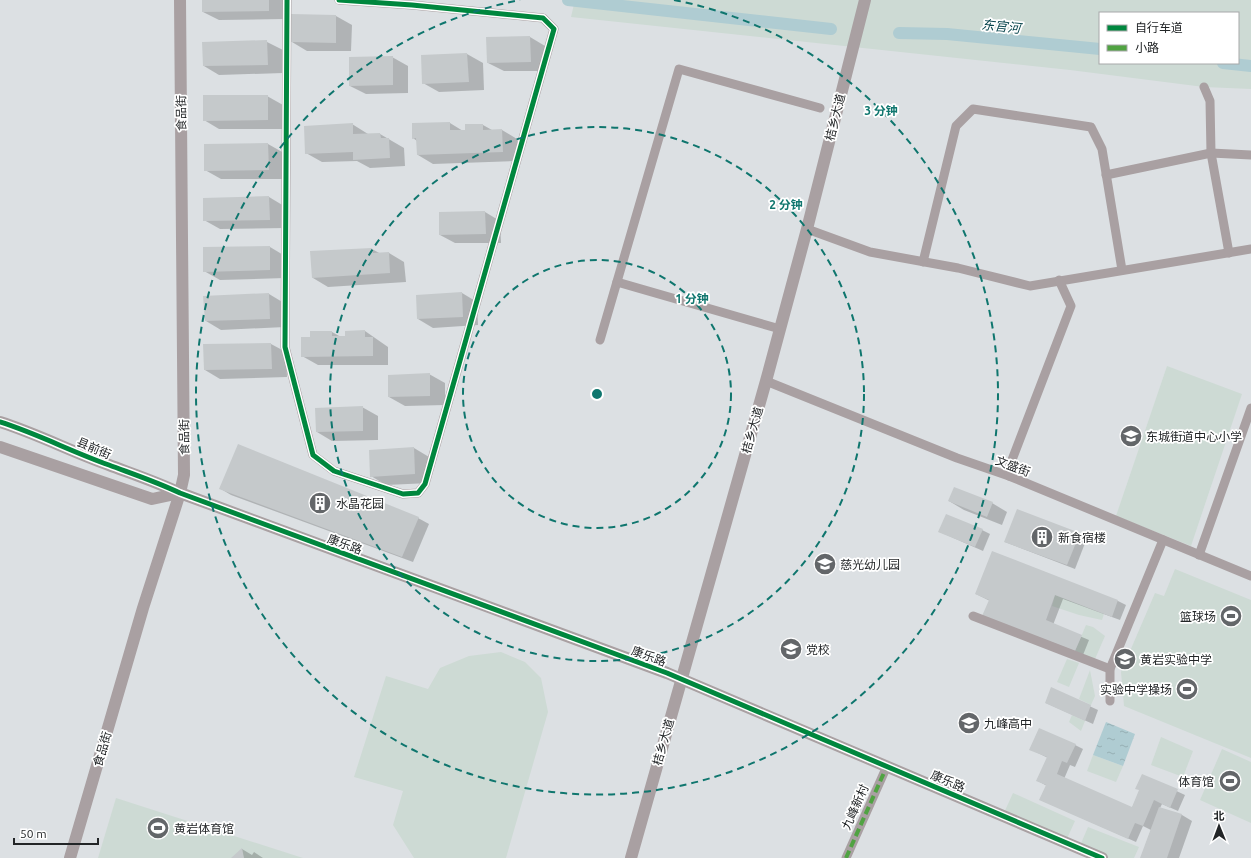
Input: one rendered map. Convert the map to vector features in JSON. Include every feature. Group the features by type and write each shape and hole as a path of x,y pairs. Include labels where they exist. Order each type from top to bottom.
{"street":[{"name":"食品街","path":"70,858 143,608 180,493 184,475 180,0"},
{"path":"287,0 285,346 313,455 334,471 403,494 418,493 425,484 554,29 543,18 412,2 339,0"},
{"name":"桔乡大道","path":"631,858 766,381 807,229 865,0"},
{"path":"600,340 679,69 820,108"},
{"path":"1204,87 1210,101 1211,153 1229,253"},
{"path":"923,262 956,126 973,110 1091,127 1102,149 1122,270"},
{"path":"1106,175 1211,153 1251,155"},
{"path":"807,229 870,252 923,262 1030,286 1251,249"},
{"path":"1009,476 1010,465 1070,306 1059,280"},
{"path":"617,282 780,329"},
{"name":"文盛街","path":"766,381 957,458 1009,476 1251,576"},
{"path":"1199,555 1251,408"},
{"name":"县前街","path":"0,422 26,430 108,465 157,482 180,493"},
{"path":"0,447 152,499 180,493"},
{"name":"康乐路","path":"180,493 681,680 1102,858"},
{"path":"1110,701 1110,669 1162,540"},
{"path":"973,616 1110,669"},
{"name":"九峰新村","path":"846,858 887,766"}],"shaded area":[{"path":"575,0 1251,0 1251,89 1204,87 1070,70 571,17"},
{"path":"1167,366 1242,394 1191,546 1116,516"},
{"name":"实验中学操场","path":"1175,569 1251,600 1251,758 1124,706 1121,672 1155,593 1164,596"},
{"path":"1055,595 1104,614 1102,620 1079,615 1052,606"},
{"path":"1086,625 1093,627 1105,636 1095,659 1075,651"},
{"path":"501,652 525,662 541,678 548,712 506,858 414,858 393,825 403,791 354,777 386,676 428,689 440,668 469,656"},
{"path":"1067,659 1079,663 1069,687 1057,682"},
{"path":"1090,670 1095,696 1091,705 1079,699"},
{"path":"1072,715 1085,721 1081,731 1069,722"},
{"path":"1161,737 1193,751 1183,777 1151,765"},
{"name":"体育馆","path":"1222,749 1251,762 1251,823 1200,800"},
{"path":"1093,755 1123,766 1116,782 1087,771"},
{"path":"1013,793 1075,821 1065,843 1003,815"},
{"name":"黄岩体育馆","path":"116,798 303,858 98,858"},
{"path":"1088,827 1139,847 1134,858 1102,858 1079,848"}],"water":[{"path":"1106,722 1135,734 1123,766 1093,755"}],"building":[{"path":"202,0 269,0 269,11 202,12"},
{"path":"291,14 336,15 336,43 291,42"},
{"path":"530,36 531,62 487,63 486,37"},
{"path":"267,40 268,65 203,66 202,42"},
{"path":"467,53 469,82 422,84 421,55"},
{"path":"393,56 393,85 349,86 349,57"},
{"path":"203,95 268,95 268,120 203,121"},
{"path":"450,122 450,130 465,130 465,124 483,124 483,130 502,129 503,152 417,155 416,138 412,139 412,123"},
{"path":"353,123 353,134 380,133 381,138 389,138 390,158 353,160 353,152 305,154 304,126"},
{"path":"268,143 269,170 204,171 204,144"},
{"path":"269,196 270,220 203,221 203,198"},
{"path":"485,211 486,234 439,235 439,212"},
{"path":"270,246 270,270 203,272 203,247"},
{"path":"372,248 373,253 389,252 390,273 312,278 310,251"},
{"path":"462,292 463,317 417,319 416,295"},
{"path":"269,293 270,319 205,321 203,296"},
{"path":"365,330 365,337 373,337 373,356 301,357 301,337 310,337 310,331 332,331 332,336 345,336 345,331"},
{"path":"271,343 272,369 204,370 203,344"},
{"path":"430,373 430,396 388,397 388,375"},
{"path":"363,406 363,431 316,432 315,408"},
{"name":"水晶花园","path":"238,444 419,517 402,557 219,489"},
{"path":"414,447 415,474 370,477 369,450"},
{"path":"954,487 993,502 987,517 948,501"},
{"name":"新食宿楼","path":"1017,509 1080,533 1067,565 1004,542"},
{"path":"946,514 983,529 975,547 938,532"},
{"path":"992,551 1118,600 1112,617 1055,595 1046,620 1082,635 1075,651 982,616 989,600 975,594"},
{"path":"1051,687 1091,705 1085,721 1045,703"},
{"path":"1039,728 1076,744 1067,763 1062,761 1057,774 1132,807 1139,790 1135,789 1142,774 1178,789 1170,808 1154,800 1143,826 1135,823 1128,839 1039,800 1046,785 1036,781 1047,757 1029,750"},
{"path":"1159,807 1182,814 1167,858 1140,858"},
{"path":"242,848 244,858 231,858"}],"waterway":[{"name":"东官河","path":"568,0 831,29"},
{"name":"东官河","path":"899,33 947,34 1099,49"},
{"name":"东官河","path":"1232,64 1251,66"}],"marked path":[{"path":"846,858 887,766"}],"cycle path":[{"path":"287,0 285,347 313,455 334,471 403,494 418,493 425,484 554,29 543,18 412,5 339,0"},
{"path":"0,422 180,493 667,673 1102,858"}],"place":[{"name":"东城街道中心小学","path":"1131,436"},
{"name":"水晶花园","path":"320,503"},
{"name":"新食宿楼","path":"1042,537"},
{"name":"慈光幼儿园","path":"825,564"},
{"name":"篮球场","path":"1231,616"},
{"name":"党校","path":"791,649"},
{"name":"黄岩实验中学","path":"1125,659"},
{"name":"实验中学操场","path":"1187,689"},
{"name":"九峰高中","path":"969,723"},
{"name":"体育馆","path":"1230,781"},
{"name":"黄岩体育馆","path":"158,828"}]}
